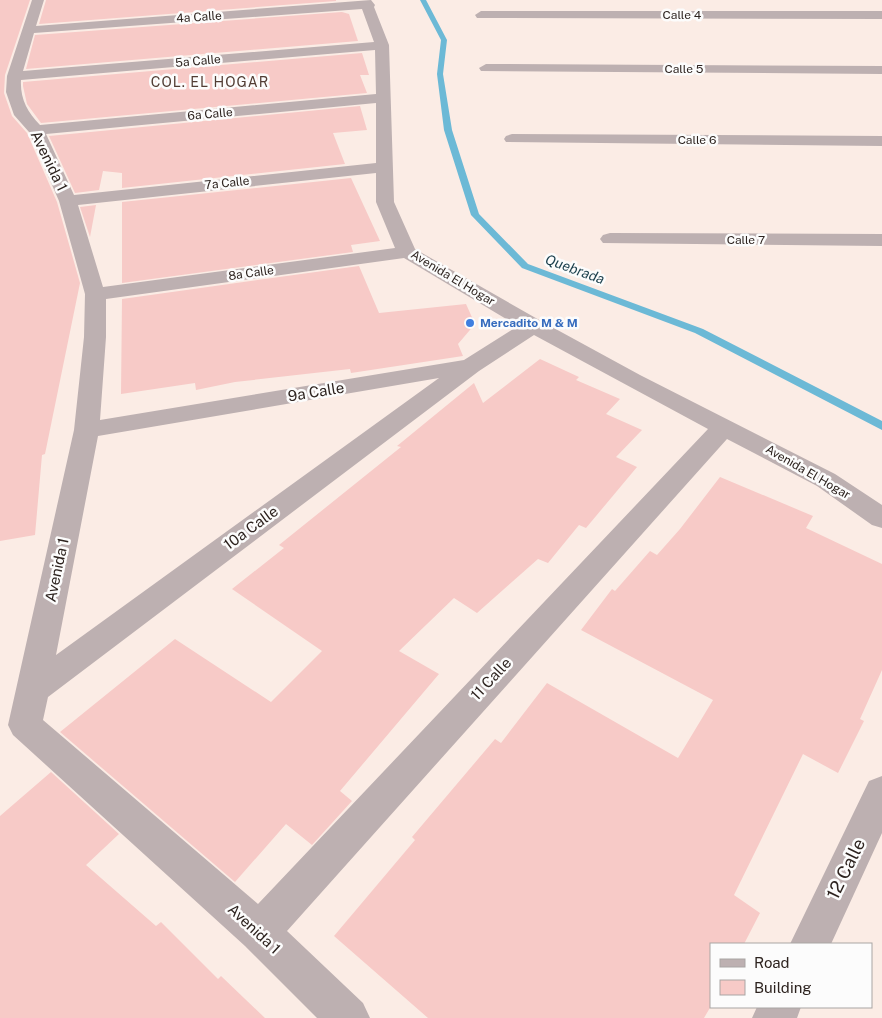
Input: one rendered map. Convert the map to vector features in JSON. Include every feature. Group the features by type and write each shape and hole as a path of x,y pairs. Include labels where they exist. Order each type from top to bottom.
{"street":[{"name":"Avenida 1","path":"38,0 14,76 13,92 22,115 36,130 68,201 95,294 96,337 87,430 25,725 259,932 348,1018"},
{"name":"4a Calle","path":"29,30 367,3"},
{"name":"Avenida El Hogar","path":"367,3 382,45 386,167 385,202 407,252 534,326 632,380 725,426 826,480 882,518"},
{"name":"Calle 4","path":"481,15 882,15"},
{"name":"5a Calle","path":"14,76 382,45"},
{"name":"Calle 5","path":"486,68 882,70"},
{"name":"6a Calle","path":"36,130 383,98"},
{"name":"Calle 6","path":"512,139 882,140"},
{"name":"7a Calle","path":"68,201 343,170 386,167"},
{"name":"Calle 7","path":"610,239 882,240"},
{"name":"8a Calle","path":"95,294 407,252"},
{"name":"9a Calle","path":"87,430 471,366 534,326"},
{"name":"10a Calle","path":"32,690 471,366"},
{"name":"11 Calle","path":"259,932 725,426"},
{"name":"12 Calle","path":"810,943 882,793"}],"building":[{"path":"0,0 30,0 5,75 4,93 12,116 27,133 57,202 80,283 45,454 42,455 35,535 0,541"},
{"path":"46,0 336,0 336,1 39,24"},
{"path":"342,12 349,14 358,41 26,69 35,35"},
{"path":"362,53 369,75 360,75 367,93 41,123 27,104 23,86 23,82"},
{"path":"360,106 367,130 333,133 345,164 122,188 122,173 103,171 99,190 75,193 49,136"},
{"path":"351,178 380,241 351,245 353,252 122,283 122,202"},
{"path":"96,205 90,237 80,207"},
{"path":"359,266 379,313 466,304 475,324 458,344 463,356 351,373 350,369 235,382 196,390 195,383 121,394 122,299"},
{"path":"540,359 579,377 576,380 620,399 606,414 642,430 616,457 637,467 586,528 579,525 548,563 538,559 477,613 454,598 399,651 439,674 340,791 352,801 312,845 286,824 235,882 60,732 175,639 271,702 322,651 232,589 284,548 279,545 401,447 397,446 474,383 483,403"},
{"path":"720,477 813,516 806,528 882,564 882,670 860,719 864,721 838,773 803,754 734,895 760,913 745,943 710,943 710,1008 704,1018 428,1018 334,936 415,840 412,837 495,739 501,743 547,683 678,758 713,700 581,630 612,589 615,591 650,551 657,555 680,529"},
{"path":"51,772 119,834 86,865 156,926 161,922 218,979 221,976 265,1018 0,1018 0,816"}],"waterway":[{"name":"Quebrada","path":"423,0 444,40 440,74 448,130 475,215 525,266 699,331 882,426"}],"place":[{"name":"Mercadito M & M","path":"470,323"}],"district":[{"name":"COL. EL HOGAR","path":"210,82"}]}
